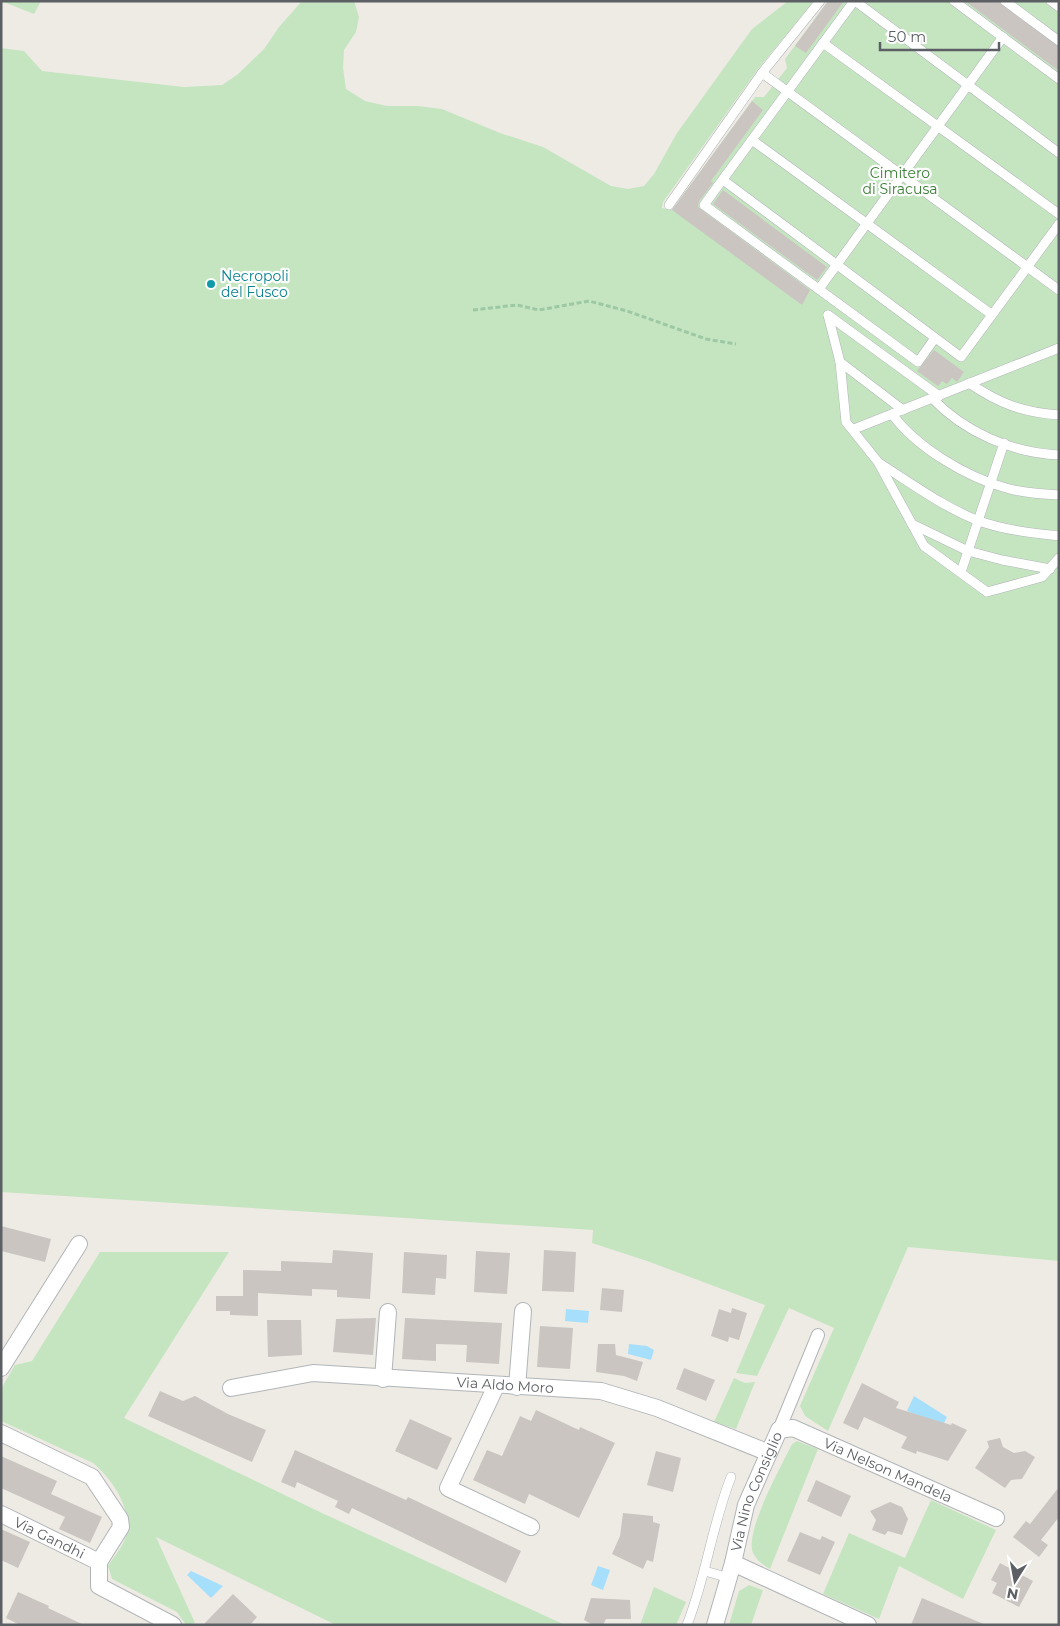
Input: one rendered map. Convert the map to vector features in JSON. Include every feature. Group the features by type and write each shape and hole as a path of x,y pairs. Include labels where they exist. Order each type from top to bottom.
{"street":[{"path":"1,1368 79,1244"},
{"path":"517,1387 523,1311"},
{"path":"383,1379 388,1312"},
{"name":"Via Nino Consiglio","path":"715,1625 731,1571 746,1505 818,1335"},
{"name":"Via Aldo Moro","path":"232,1388 313,1373 383,1379 601,1391 657,1408 769,1453"},
{"path":"496,1386 448,1488 531,1527"},
{"name":"Via Nelson Mandela","path":"779,1430 793,1428 996,1518"},
{"path":"1,1433 92,1477 120,1519 121,1527 99,1562 99,1586 174,1625"},
{"name":"Via Gandhi","path":"1,1514 99,1562"},
{"path":"731,1571 868,1625"}],"lane":[{"path":"669,205 762,73 820,1"},
{"path":"935,338 918,362 704,205 854,1 1059,152"},
{"path":"954,1 1059,79"},
{"path":"1005,1 1059,41"},
{"path":"1051,1 1059,7"},
{"path":"819,289 1003,38"},
{"path":"824,43 1059,214"},
{"path":"762,73 1059,290"},
{"path":"752,140 992,314"},
{"path":"723,180 961,357 1059,224"},
{"path":"1059,455 1028,451 1004,444 969,428 935,397 828,314 840,362 846,422 854,429 878,462 924,546 986,592 1042,577 1059,558"},
{"path":"854,429 1059,348"},
{"path":"840,362 903,410"},
{"path":"970,383 992,399 1016,409 1059,415"},
{"path":"892,414 901,426 932,452 991,483 1028,493 1059,494"},
{"path":"961,572 1004,444"},
{"path":"878,462 927,494 978,520 1001,527 1059,536"},
{"path":"912,524 968,551 1002,560 1050,569"},
{"path":"687,1625 705,1571 723,1498 731,1478"},
{"path":"705,1571 731,1571"}],"path":[{"path":"473,310 517,305 539,310 588,301 627,311 706,339 736,344"}],"green space":[{"path":"1,1 41,1 34,14"},
{"name":"Cimitero di Siracusa","path":"302,1 354,1 359,17 356,32 344,50 343,68 346,89 365,101 387,106 418,106 442,109 500,133 543,147 611,186 628,189 644,186 654,174 677,133 752,29 788,1 814,1 758,69 663,202 662,208 672,210 755,97 764,97 787,68 785,59 828,1 1059,1 1059,1261 908,1247 828,1431 805,1416 800,1406 834,1328 789,1308 757,1376 736,1373 765,1305 647,1261 592,1243 593,1230 1,1192 1,48 24,51 42,71 184,87 222,85 237,75 264,49 279,27"},
{"path":"100,1252 229,1252 124,1418 322,1513 565,1625 336,1625 156,1537 195,1623 186,1625 177,1612 112,1579 108,1566 123,1544 127,1526 124,1505 114,1486 93,1463 1,1421 1,1389 15,1365 32,1361"},
{"path":"734,1378 745,1383 755,1382 736,1429 714,1422"},
{"path":"797,1441 818,1449 770,1569 760,1562 753,1553 754,1530 773,1482 792,1444"},
{"path":"931,1500 996,1530 963,1599 899,1566 879,1619 823,1594 849,1533 905,1558"},
{"path":"749,1585 763,1590 751,1625 729,1625 739,1591"},
{"path":"654,1587 686,1602 676,1625 640,1625"}],"water":[{"path":"566,1309 589,1311 588,1323 565,1321"},
{"path":"629,1344 647,1346 654,1350 651,1360 628,1354"},
{"path":"914,1396 947,1417 943,1425 907,1411"},
{"path":"598,1566 610,1570 603,1590 591,1585"},
{"path":"191,1571 223,1586 211,1598 187,1575"}],"building":[{"path":"828,1 844,1 806,53 795,46"},
{"path":"965,1 998,1 1059,47 1059,71"},
{"path":"752,101 763,110 711,181 713,183 699,201 698,207 810,290 802,305 672,210"},
{"path":"723,190 827,267 817,280 713,204"},
{"path":"934,350 964,372 957,382 952,378 947,384 942,381 938,386 917,371"},
{"path":"1,1226 51,1239 45,1262 1,1251"},
{"path":"333,1250 373,1253 370,1299 337,1297 337,1290 312,1289 312,1296 258,1293 258,1316 230,1315 230,1311 216,1311 216,1296 243,1296 243,1270 281,1271 281,1261 332,1263"},
{"path":"544,1250 576,1252 574,1292 542,1291"},
{"path":"476,1251 510,1253 507,1294 474,1292"},
{"path":"404,1252 447,1255 446,1279 436,1278 435,1295 402,1293"},
{"path":"602,1288 624,1290 622,1312 600,1310"},
{"path":"732,1308 747,1313 739,1340 729,1337 728,1342 711,1336 719,1309 731,1313"},
{"path":"376,1318 373,1355 333,1352 336,1319"},
{"path":"405,1318 502,1323 499,1364 466,1362 467,1345 436,1344 436,1361 402,1359"},
{"path":"267,1320 301,1320 302,1355 268,1357"},
{"path":"540,1326 573,1328 570,1369 537,1367"},
{"path":"598,1344 615,1344 616,1355 643,1362 637,1381 624,1376 596,1372"},
{"path":"684,1368 715,1380 706,1401 676,1389"},
{"path":"862,1383 899,1402 896,1408 951,1425 952,1423 967,1430 948,1461 917,1451 916,1454 901,1448 907,1437 864,1417 858,1430 843,1423"},
{"path":"160,1391 183,1401 195,1396 228,1414 266,1430 252,1462 148,1416"},
{"path":"536,1410 579,1430 580,1427 615,1443 579,1518 529,1494 525,1504 473,1480 487,1450 502,1456 520,1416 531,1421"},
{"path":"410,1419 452,1438 437,1470 395,1451"},
{"path":"1000,1438 1003,1447 1014,1453 1025,1451 1035,1457 1022,1479 1011,1480 1005,1488 975,1468 989,1447 987,1441"},
{"path":"295,1450 406,1500 408,1497 521,1551 506,1583 352,1508 349,1514 335,1507 338,1501 297,1482 295,1488 281,1482"},
{"path":"656,1451 681,1458 673,1492 647,1485"},
{"path":"1,1456 57,1481 51,1494 102,1517 90,1543 59,1529 65,1517 1,1488"},
{"path":"816,1480 851,1496 841,1517 807,1501"},
{"path":"1059,1487 1059,1517 1041,1540 1048,1545 1039,1557 1013,1537 1026,1521 1030,1524"},
{"path":"890,1502 902,1507 908,1519 902,1535 888,1531 885,1535 872,1530 876,1520 870,1511"},
{"path":"623,1513 653,1516 653,1522 660,1524 653,1562 647,1560 643,1569 612,1554 620,1536"},
{"path":"1,1529 30,1542 18,1568 1,1560"},
{"path":"800,1532 820,1540 822,1536 835,1542 820,1575 787,1561"},
{"path":"1000,1563 1033,1581 1019,1607 992,1593 997,1583 991,1580"},
{"path":"18,1592 84,1625 20,1625 6,1618"},
{"path":"233,1594 257,1617 250,1625 203,1625"},
{"path":"591,1598 630,1600 631,1619 606,1619 603,1625 593,1625 584,1620"},
{"path":"922,1598 986,1625 911,1625"}],"place":[{"name":"Necropoli del Fusco","path":"211,284"}]}
